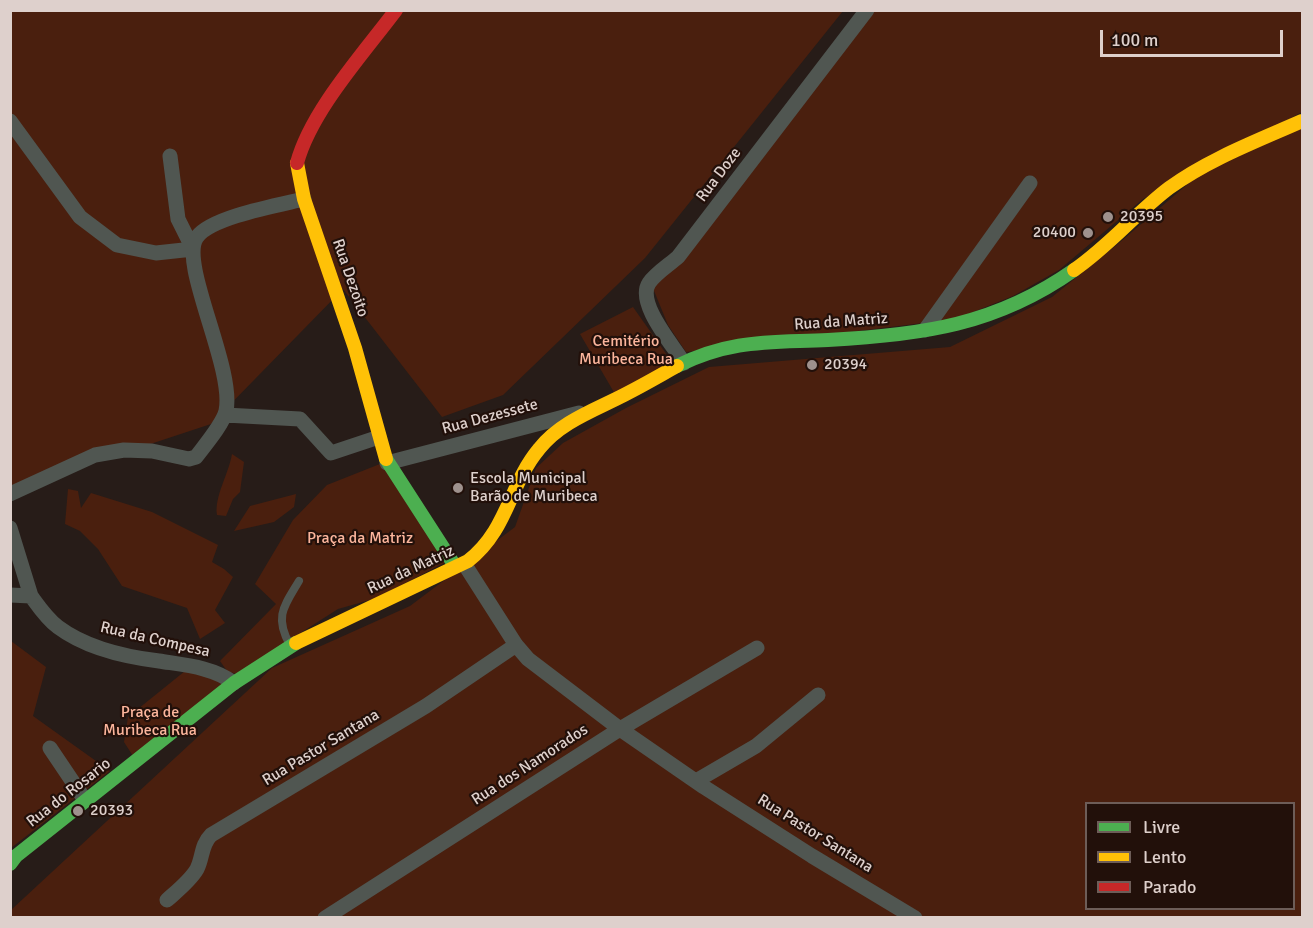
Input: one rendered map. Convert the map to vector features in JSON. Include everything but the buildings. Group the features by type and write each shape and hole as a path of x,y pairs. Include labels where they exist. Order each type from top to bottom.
{"street":[{"name":"Rua Dezoito","path":"396,10 325,105 306,136 297,162 304,200 355,348 387,463 460,566"},
{"name":"Rua Doze","path":"684,363 646,301 645,294 650,281 678,257 867,10"},
{"path":"10,121 80,217 117,245 156,253 193,249"},
{"name":"Rua da Matriz","path":"234,683 291,646 460,566 489,543 502,522 518,483 538,449 548,438 602,406 706,352 734,345 864,339 968,323 1016,304 1057,281 1089,259 1140,211 1194,172 1302,121"},
{"path":"170,156 178,219 193,249"},
{"path":"925,330 1030,183"},
{"path":"10,494 94,455 124,450 152,451 193,459 225,415 227,396 227,380 193,264 196,237 204,230 254,210 304,200"},
{"name":"Rua Dezessete","path":"387,463 602,406"},
{"path":"225,415 300,419 331,453 379,437"},
{"name":"Rua da Compesa","path":"10,528 31,596 49,620 76,638 111,651 154,661 194,666 213,672 234,683"},
{"name":"Rua Pastor Santana","path":"460,566 516,645 528,658 620,729 696,781 812,856 915,918"},
{"path":"10,595 31,596"},
{"name":"Rua Pastor Santana","path":"167,900 193,875 198,867 203,845 212,835 426,706 516,645"},
{"name":"Rua dos Namorados","path":"325,918 620,729 757,648"},
{"name":"Rua do Rosario","path":"10,864 16,856 85,800 234,683"},
{"path":"696,781 756,746 818,695"},
{"path":"50,748 85,800"}],"lane":[{"path":"291,646 282,630 280,618 299,580"}],"green space":[{"path":"10,11 843,11 645,258 503,395 442,417 343,289 211,424 11,490"},
{"path":"873,11 1302,11 1302,112 1143,199 1059,270 1013,296 956,319 686,352 668,325 650,281"},
{"path":"1302,123 1302,917 11,918 11,910 272,668 410,606 515,527 536,468 563,443 626,408 709,367 950,347 1052,297 1211,164"},
{"name":"Cemitério Muribeca Rua","path":"633,307 674,365 615,394 580,334"},
{"path":"232,454 244,462 240,492 233,499 226,516 217,515 218,501"},
{"name":"Praça da Matriz","path":"385,462 446,562 377,598 338,609 236,674 227,671 220,661 276,604 255,584 293,520 327,485"},
{"path":"68,489 78,491 81,508 91,493 152,512 218,545 212,562 233,577 215,610 225,623 200,639 187,608 122,586 98,549 80,531 65,524"},
{"path":"296,494 294,507 274,522 234,531 250,506"},
{"path":"11,641 46,667 33,716 110,771 11,848"},
{"name":"Praça de Muribeca Rua","path":"190,667 229,681 133,756 124,742 128,717"}],"traffic: fast":[{"path":"677,366 716,351 751,344 895,335 957,324 1016,303 1045,289 1074,270"},
{"path":"386,459 455,566"},
{"path":"10,864 16,856 234,683 296,643"}],"traffic: slow":[{"path":"1074,270 1099,251 1157,198 1184,178 1234,151 1302,121"},
{"path":"297,163 304,199 355,348 386,459"},
{"path":"296,643 468,561 492,535 529,463 547,440 567,424 677,366"}],"traffic: jam":[{"path":"297,163 304,143 326,103 396,10"}],"place":[{"name":"20395","path":"1108,217"},
{"name":"20400","path":"1088,233"},
{"name":"20394","path":"812,365"},
{"name":"Escola Municipal Barão de Muribeca","path":"458,488"},
{"name":"20393","path":"78,811"}]}
